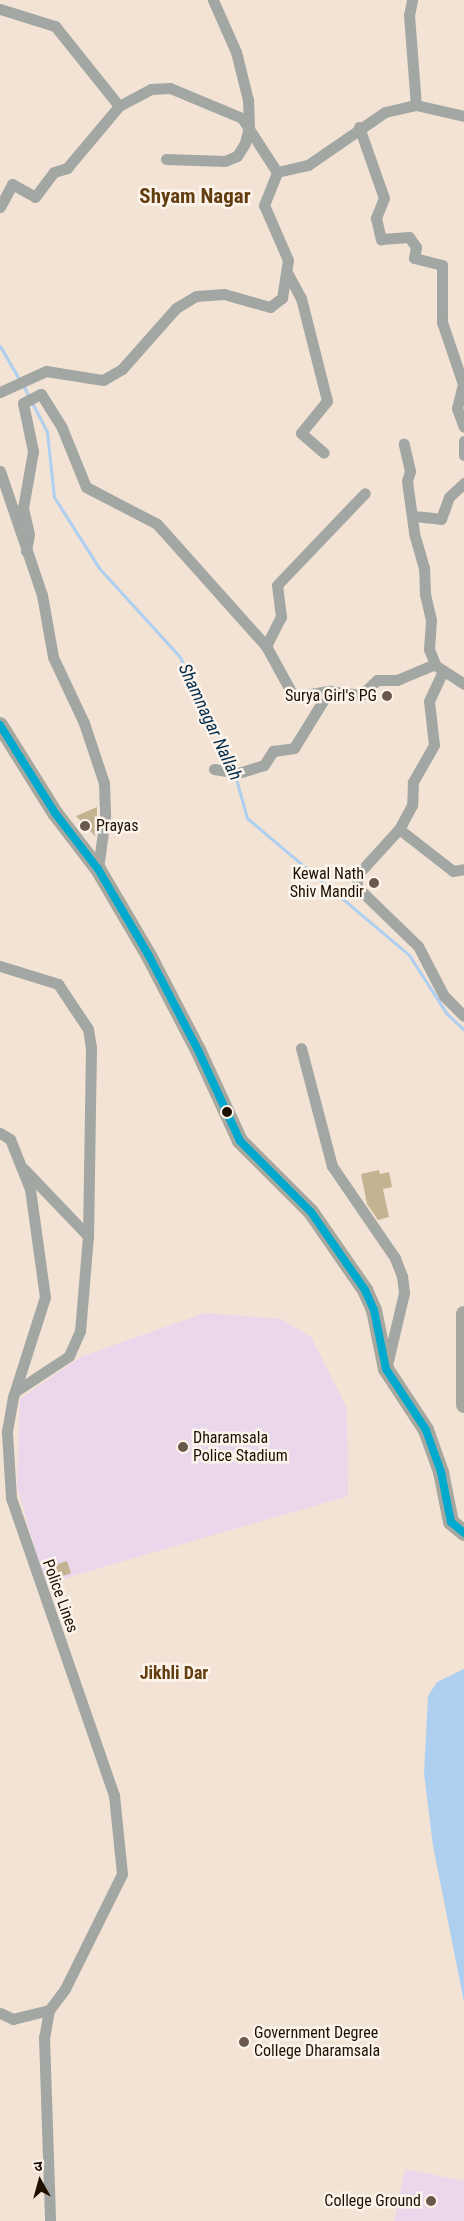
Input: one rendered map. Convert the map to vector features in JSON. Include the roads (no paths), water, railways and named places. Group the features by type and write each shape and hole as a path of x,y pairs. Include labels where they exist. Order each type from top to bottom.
{"main road":[{"path":"0,725 55,813 98,869 198,1050 240,1142 311,1212 365,1290 374,1310 386,1369 426,1430 441,1472 451,1522 464,1533"},
{"path":"464,1314 464,1405"}],"street":[{"path":"166,159 225,161 236,156 249,127 248,100 236,52 213,0"},
{"path":"412,0 409,15 416,105"},
{"path":"0,9 55,26 119,106"},
{"path":"0,207 12,184 35,197 54,172 67,168 119,106 151,89 170,88 242,118 277,172"},
{"path":"277,172 308,165 359,127 385,112 416,105 464,116"},
{"path":"359,127 384,198 376,218 381,239 409,237 416,247 414,258 442,264 442,322 463,384 457,408 464,427"},
{"path":"5,390 46,371 103,380 122,369 176,308 196,296 224,294 270,306 282,298 288,274 287,252 264,205 277,172"},
{"path":"288,274 301,298 327,401 301,432 324,454"},
{"path":"26,551 29,534 23,508 33,451 23,403 41,394 62,428 86,487 157,524 266,646 294,696 329,690 361,695 377,680 398,680 439,667"},
{"path":"464,441 464,455"},
{"path":"404,444 431,620 429,650 439,667 464,684"},
{"path":"0,471 42,595 53,656 84,723 104,783 104,817 98,869"},
{"path":"414,516 441,519 449,497 464,483"},
{"path":"266,646 281,617 277,585 365,493"},
{"path":"439,667 429,701 434,745 416,776 412,806 399,830 360,873 357,891 418,946 444,996 464,1016"},
{"path":"214,769 238,773 264,765 272,751 294,748 329,690"},
{"path":"399,830 453,871 464,869"},
{"path":"0,966 58,984 88,1029 91,1047 86,1297 76,1345 69,1356 16,1391"},
{"path":"301,1048 332,1166 396,1258 402,1276 404,1293 386,1369"},
{"name":"Police Lines","path":"0,1132 10,1139 30,1189 45,1297 16,1391 7,1432 11,1498 114,1795 122,1874 65,1989 49,2010"},
{"path":"20,1165 88,1236"},
{"path":"0,2013 13,2018 49,2010 44,2037 50,2221"}],"water":[{"path":"464,1669 464,2002 433,1846 424,1773 428,1696 437,1682"}],"waterway":[{"name":"Shamnagar Nallah","path":"0,346 20,380"},
{"name":"Shamnagar Nallah","path":"23,385 47,432 54,497 99,568 180,657 233,769"},
{"name":"Shamnagar Nallah","path":"235,775 247,818 409,955 447,1014 464,1030"}],"place":[{"name":"Surya Girl's PG","path":"387,696"},
{"name":"Prayas","path":"85,826"},
{"name":"Kewal Nath Shiv Mandir","path":"374,883"},
{"name":"Dharamsala Police Stadium","path":"183,1447"},
{"name":"Government Degree College Dharamsala","path":"244,2042"},
{"name":"College Ground","path":"431,2201"}],"district":[{"name":"Shyam Nagar","path":"195,196"},
{"name":"Jikhli Dar","path":"174,1673"}]}
